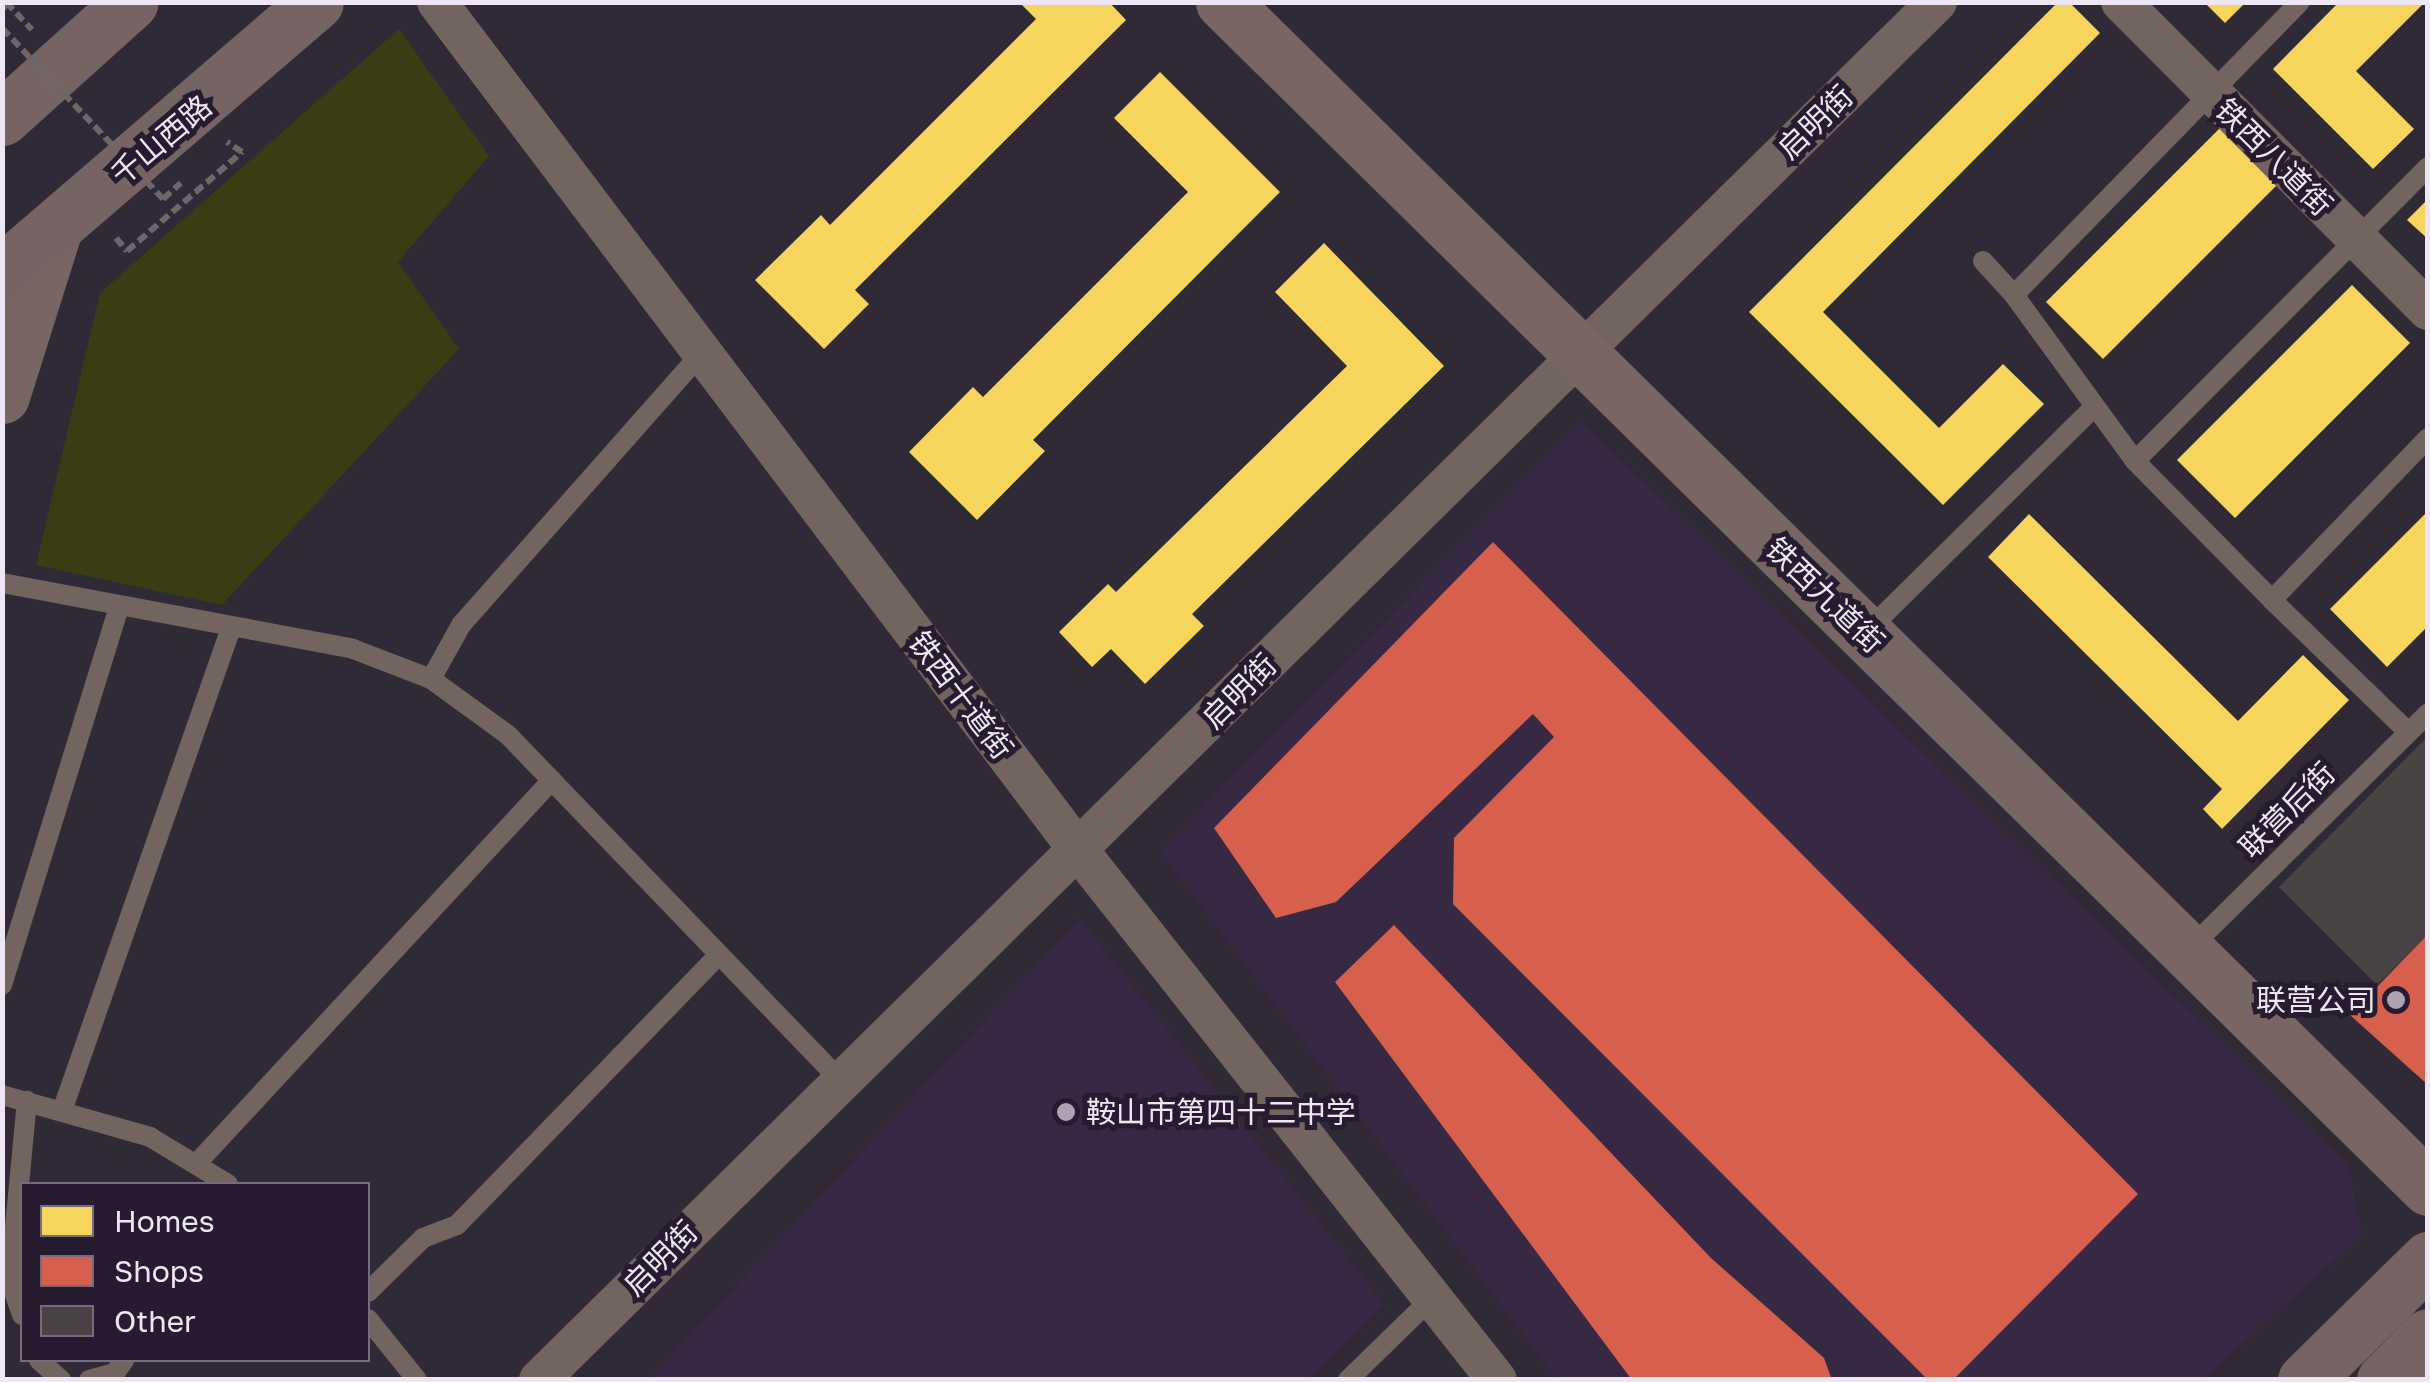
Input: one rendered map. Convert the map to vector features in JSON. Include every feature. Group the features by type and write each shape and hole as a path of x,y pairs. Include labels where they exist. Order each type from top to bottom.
{"main road":[{"path":"2,118 131,2"},
{"name":"千山西路","path":"2,272 316,2"},
{"name":"铁西九道街","path":"1223,2 2428,1188"},
{"path":"2,396 55,228"},
{"path":"2305,1380 2428,1259"},
{"path":"2384,1380 2428,1336"}],"street":[{"name":"铁西十道街","path":"437,2 1079,852 1497,1380"},
{"name":"启明街","path":"539,1380 1079,852 1577,352 1938,2"},
{"name":"铁西八道街","path":"2122,2 2428,310"}],"lane":[{"path":"2014,295 2300,2"},
{"path":"2135,461 2428,167"},
{"path":"1983,261 2014,295 2092,409 2135,461 2408,732"},
{"path":"432,679 461,625 702,353"},
{"path":"1865,634 2092,409"},
{"path":"2272,600 2428,438"},
{"path":"2,584 354,650 432,679 508,735 842,1082"},
{"path":"2,985 119,606"},
{"path":"62,1111 231,628"},
{"name":"联营后街","path":"2188,950 2428,713"},
{"path":"197,1163 552,780"},
{"path":"370,1290 423,1238 457,1225 719,954"},
{"path":"2,1095 150,1137 225,1182"},
{"path":"20,1308 10,1280 27,1102"},
{"path":"1348,1380 1432,1298"},
{"path":"370,1321 417,1380"},
{"path":"41,1362 61,1380"},
{"path":"89,1380 115,1373 123,1362"}],"path":[{"path":"2,9 10,2"},
{"path":"2,28 163,199"},
{"path":"126,229 114,239 127,251 242,152 230,140 217,150"},
{"path":"151,209 193,172"}],"shaded area":[{"path":"1581,421 2348,1165 2362,1235 2203,1379 1557,1379 1160,851"},
{"name":"鞍山市第四十二中学","path":"1080,919 1385,1305 1308,1379 649,1379"}],"green space":[{"path":"399,29 489,156 398,262 459,349 222,605 36,565 100,293"}],"building: Homes":[{"path":"1019,2 1109,2 1126,20 855,290 869,304 824,349 755,280 821,215 830,225 1036,19"},
{"path":"2058,2 2069,2 2100,33 1823,312 1939,428 2003,364 2044,404 1943,505 1749,312"},
{"path":"2204,2 2246,2 2225,23"},
{"path":"2339,2 2425,2 2356,71 2414,129 2373,169 2273,69"},
{"path":"1160,72 1280,192 1033,440 1045,451 977,520 909,452 973,387 983,397 1188,192 1114,118"},
{"path":"2221,127 2278,184 2103,359 2046,302"},
{"path":"2428,199 2428,239 2407,220"},
{"path":"1324,243 1444,366 1192,614 1204,626 1145,684 1111,649 1092,667 1059,632 1108,584 1116,592 1347,366 1275,292"},
{"path":"2352,285 2410,343 2235,518 2177,460"},
{"path":"2428,511 2428,626 2387,667 2330,609"},
{"path":"2029,514 2238,721 2303,655 2349,700 2222,829 2203,809 2222,789 1988,557"}],"building: Shops":[{"path":"1493,542 2138,1194 1953,1380 1928,1380 1453,904 1454,838 1554,737 1533,714 1336,902 1276,918 1214,828"},
{"path":"1394,925 1711,1258 1824,1358 1832,1380 1632,1380 1335,982"},
{"name":"联营公司","path":"2428,934 2428,1085 2350,1015"}],"building: Other":[{"path":"2428,736 2428,934 2377,985 2279,887"}],"place":[{"name":"联营公司","path":"2396,1000"},
{"name":"鞍山市第四十二中学","path":"1066,1112"}]}
